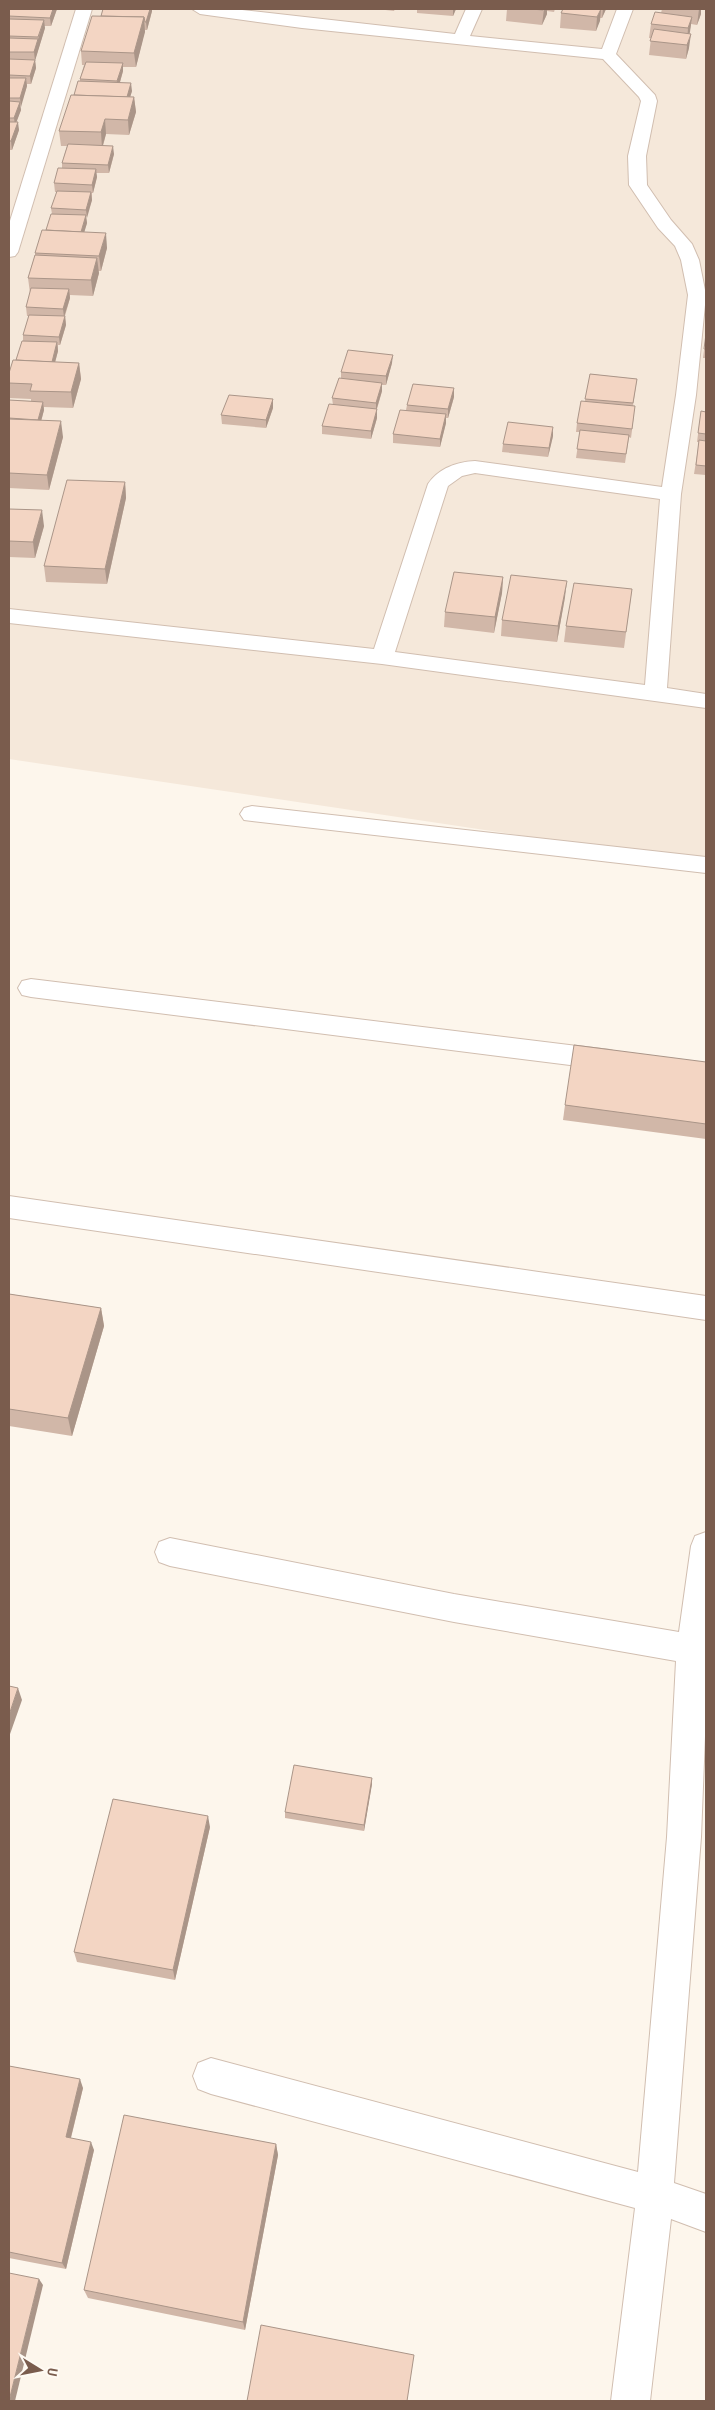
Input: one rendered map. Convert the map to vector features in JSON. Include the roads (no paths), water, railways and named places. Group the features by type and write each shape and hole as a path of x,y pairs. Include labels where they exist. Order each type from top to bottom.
{"street":[{"path":"9,252 84,9"},
{"path":"200,9 306,16 461,39 608,55 647,94 649,101 637,156 638,185 664,224 683,244 690,260 697,295 686,395 671,494 655,695"},
{"path":"461,39 474,9"},
{"path":"608,55 625,9"},
{"path":"382,658 438,484 454,471 463,467 474,467 671,494"},
{"path":"9,616 382,658 706,701"},
{"path":"252,814 706,865"},
{"path":"31,988 638,1063"},
{"path":"9,1207 706,1308"},
{"path":"630,2401 695,1841 693,1649 706,1546"},
{"path":"170,1552 454,1608 693,1649"},
{"path":"211,2076 655,2195 706,2213"}]}
